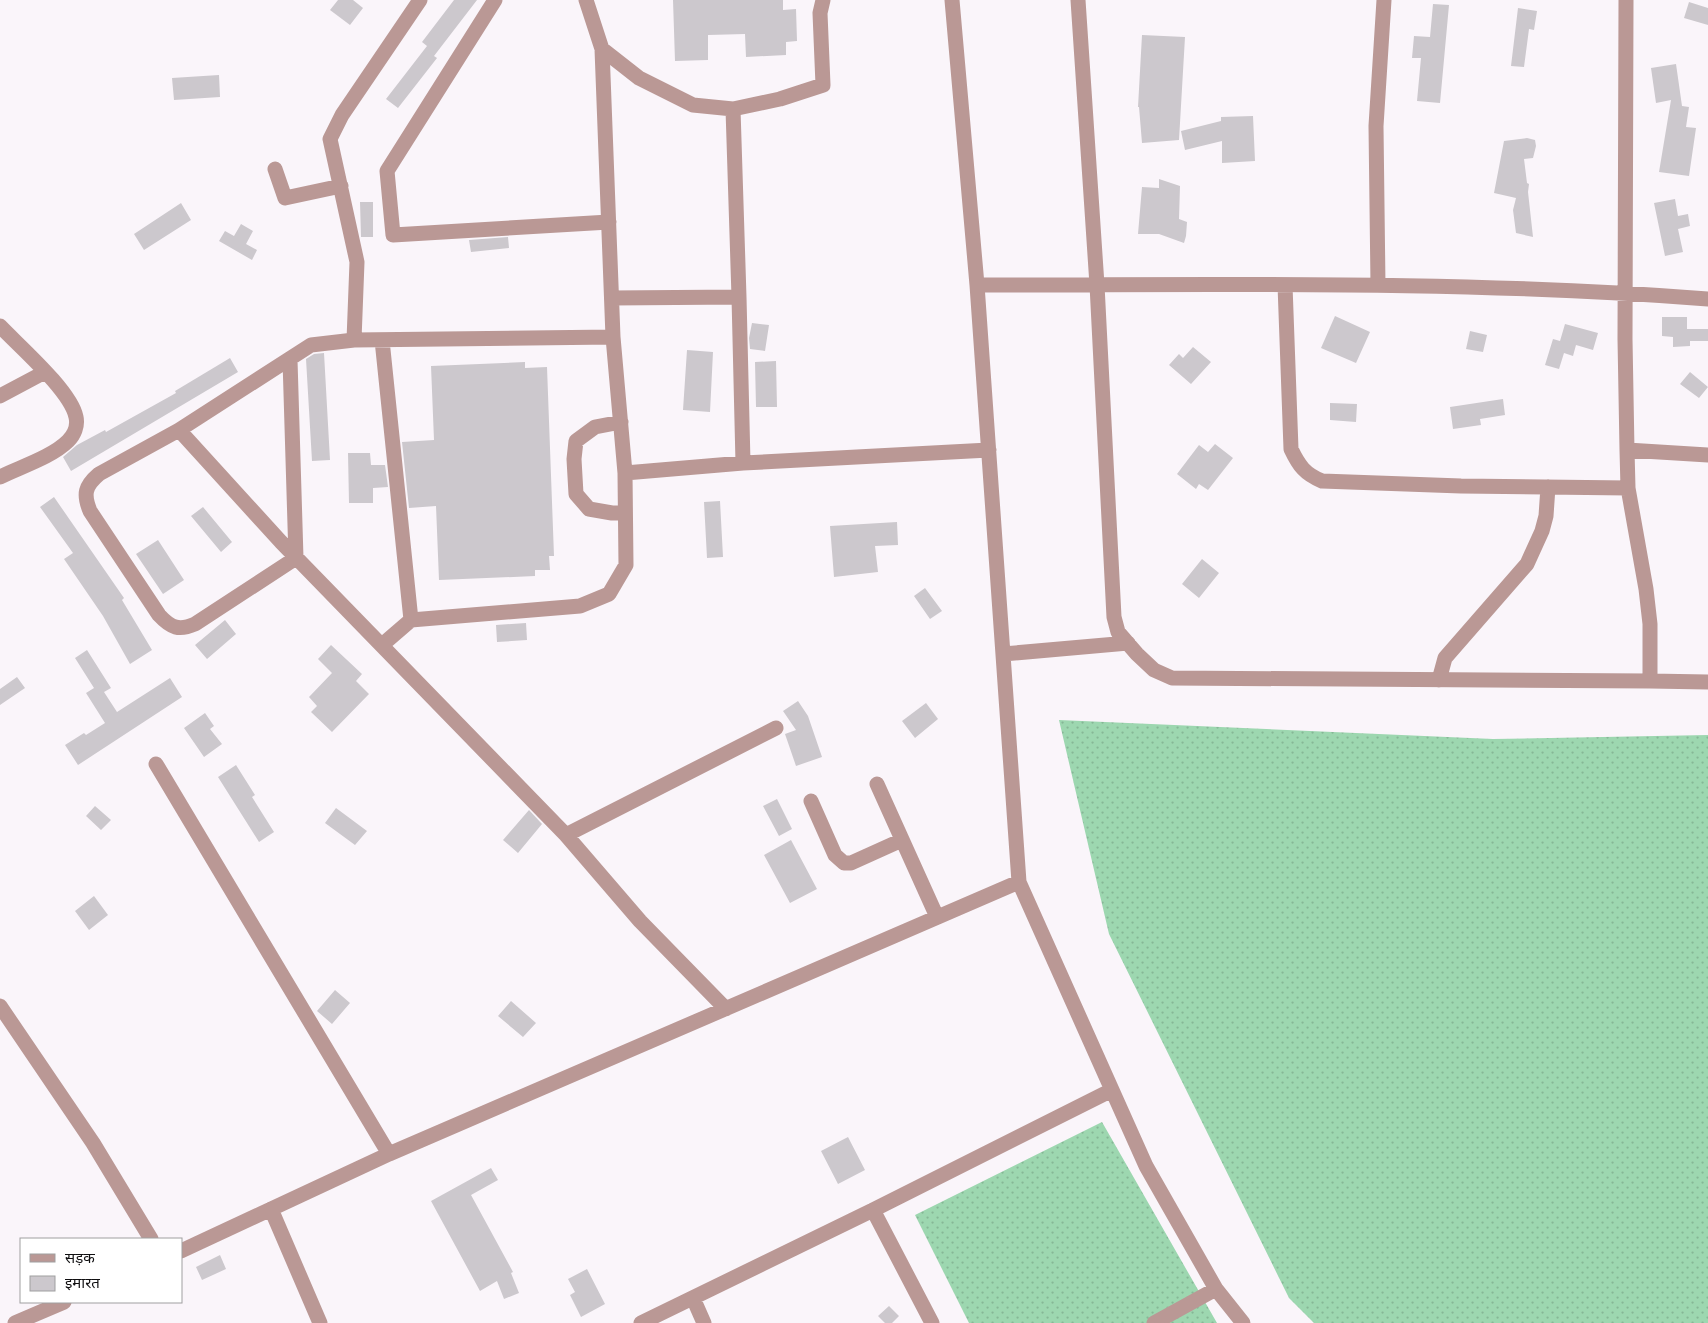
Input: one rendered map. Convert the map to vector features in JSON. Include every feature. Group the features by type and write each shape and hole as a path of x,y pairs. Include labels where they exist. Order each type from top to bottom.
{"street":[{"path":"495,0 387,171 393,234 609,222"},
{"path":"382,645 411,620 580,606 609,594 626,565 625,473 613,337 602,49 586,0"},
{"path":"602,49 640,78 693,105 733,109 780,99 823,85 820,13 823,0"},
{"path":"952,0 977,285 1019,882 1146,1166 1216,1289 1243,1323"},
{"path":"1078,0 1097,285 1114,617 1118,632 1128,643 1154,670 1172,678 1708,682"},
{"path":"1378,285 1376,126 1384,0"},
{"path":"1626,0 1625,292 1628,488 1646,589 1650,624 1650,681"},
{"path":"354,340 357,262 330,139 342,115 414,2"},
{"path":"733,109 743,463"},
{"path":"275,169 285,198 340,186"},
{"path":"977,285 1378,285 1625,292 1708,299"},
{"path":"1285,285 1291,450 1298,464 1310,476 1322,481 1451,486 1628,488"},
{"path":"612,298 739,297"},
{"path":"0,326 45,372 72,406 77,418 76,430 68,441 54,452 0,476"},
{"path":"296,558 195,624 185,628 175,627 166,624 159,615 90,511 86,501 86,492 90,482 99,474 179,430 312,345 354,340 613,337"},
{"path":"382,340 411,620"},
{"path":"290,360 296,558"},
{"path":"0,396 45,372"},
{"path":"621,422 595,427 576,441 574,459 576,494 589,509 625,512"},
{"path":"179,430 296,558 566,834 640,921 726,1009"},
{"path":"625,473 743,463 989,450"},
{"path":"1627,450 1708,455"},
{"path":"1439,680 1444,658 1527,564 1542,531 1546,516 1548,487"},
{"path":"1003,654 1128,643"},
{"path":"566,834 776,728"},
{"path":"156,764 389,1154"},
{"path":"877,784 937,917"},
{"path":"811,801 835,856 844,863 851,863 902,840"},
{"path":"182,1251 389,1154 1019,882"},
{"path":"0,1006 93,1143 150,1238"},
{"path":"641,1323 873,1210 1112,1090"},
{"path":"271,1209 320,1323"},
{"path":"873,1210 932,1323"},
{"path":"1154,1323 1216,1289"},
{"path":"693,1298 704,1323"},
{"path":"15,1323 62,1303"}],"green space":[{"path":"1059,720 1493,739 1708,735 1708,1323 1314,1323 1289,1298 1109,934"},
{"path":"1102,1122 1217,1323 969,1323 915,1215"}],"building":[{"path":"338,0 353,0 363,8 350,25 330,10"},
{"path":"454,0 477,0 434,56 437,58 398,108 386,99 427,46 422,42"},
{"path":"673,0 783,0 783,10 796,9 797,41 786,42 786,55 746,57 745,34 708,35 708,60 675,61"},
{"path":"1689,2 1708,8 1708,25 1684,18"},
{"path":"1433,4 1449,5 1440,103 1417,101 1421,58 1412,58 1414,36 1430,37"},
{"path":"1518,8 1537,11 1534,30 1529,29 1524,67 1511,66"},
{"path":"1142,35 1185,37 1179,140 1142,143 1138,107"},
{"path":"1676,64 1682,106 1689,107 1686,127 1696,128 1689,176 1659,172 1671,100 1656,103 1651,68"},
{"path":"219,75 220,97 174,100 172,78"},
{"path":"1253,116 1255,161 1222,163 1222,141 1185,150 1181,131 1221,121 1221,117"},
{"path":"1527,138 1535,140 1536,146 1533,158 1524,159 1527,183 1529,184 1528,192 1533,237 1516,233 1513,210 1516,198 1494,193 1504,141"},
{"path":"1159,179 1180,186 1179,219 1187,222 1184,243 1159,234 1138,234 1142,187 1159,188"},
{"path":"1675,199 1678,216 1688,214 1690,226 1678,229 1683,252 1665,256 1654,203"},
{"path":"360,202 373,202 373,237 361,237"},
{"path":"181,203 191,220 144,250 134,234"},
{"path":"241,224 253,231 246,244 257,250 252,260 219,241 225,231 234,236"},
{"path":"508,237 509,248 471,252 469,240"},
{"path":"1335,316 1370,332 1356,363 1321,348"},
{"path":"1662,317 1687,317 1687,329 1708,329 1708,341 1690,341 1690,346 1673,347 1673,337 1662,336"},
{"path":"752,323 769,325 765,351 750,349 749,338"},
{"path":"1565,324 1598,333 1593,350 1576,345 1573,356 1564,353 1559,369 1545,365 1553,339 1560,341"},
{"path":"1470,331 1487,335 1483,352 1466,349"},
{"path":"1193,347 1211,362 1191,384 1169,365 1179,354 1183,358"},
{"path":"687,350 713,352 710,412 683,410"},
{"path":"324,353 330,460 312,461 306,359 314,354"},
{"path":"230,358 238,372 71,471 63,457 77,445 105,430 106,432 176,393 175,391"},
{"path":"776,361 777,407 756,407 755,362"},
{"path":"525,362 525,368 547,367 554,556 549,556 550,570 535,570 535,576 439,580 436,506 409,508 402,442 434,440 431,366"},
{"path":"1690,372 1708,387 1699,398 1680,384"},
{"path":"1503,399 1505,415 1480,419 1481,425 1453,429 1450,407"},
{"path":"1330,403 1357,404 1356,422 1330,420"},
{"path":"1215,444 1233,458 1208,490 1199,484 1196,489 1177,474 1199,445 1208,452"},
{"path":"348,453 370,453 371,465 385,465 388,487 373,488 373,503 349,503"},
{"path":"54,497 124,598 122,600 152,650 130,664 103,616 64,559 73,553 40,507"},
{"path":"720,501 723,557 707,558 704,502"},
{"path":"203,507 232,542 221,552 191,516"},
{"path":"897,522 898,545 875,546 878,572 834,577 830,526"},
{"path":"158,540 184,580 163,594 136,554"},
{"path":"1202,559 1219,573 1199,598 1182,584"},
{"path":"925,588 942,611 930,619 914,596"},
{"path":"225,620 236,634 207,659 195,645"},
{"path":"526,623 527,640 497,642 496,625"},
{"path":"331,645 362,674 356,681 369,694 332,732 311,712 317,706 309,697 332,673 318,659"},
{"path":"87,650 111,688 104,692 117,712 170,678 182,697 78,765 65,745 105,723 86,693 94,688 75,658"},
{"path":"17,677 25,688 0,705 0,689"},
{"path":"798,701 808,716 822,757 796,766 785,734 796,730 783,711"},
{"path":"926,703 938,719 915,738 902,721"},
{"path":"205,713 214,726 210,729 222,744 204,757 184,728"},
{"path":"236,765 255,795 252,797 274,832 259,842 218,777"},
{"path":"777,799 792,829 779,836 763,806"},
{"path":"95,806 111,820 101,830 86,816"},
{"path":"336,808 367,831 355,845 325,823"},
{"path":"529,810 542,824 518,853 503,840"},
{"path":"791,840 817,889 790,903 764,855"},
{"path":"94,896 108,915 89,930 75,911"},
{"path":"335,990 350,1003 332,1024 317,1011"},
{"path":"511,1001 536,1023 523,1037 498,1016"},
{"path":"848,1137 865,1170 838,1184 821,1151"},
{"path":"491,1168 498,1180 471,1195 513,1272 511,1273 519,1293 504,1299 497,1281 480,1291 431,1201"},
{"path":"220,1255 226,1269 202,1280 196,1267"},
{"path":"587,1269 605,1304 581,1317 570,1295 575,1292 568,1279"},
{"path":"889,1306 899,1316 892,1323 885,1323 878,1316"}]}
